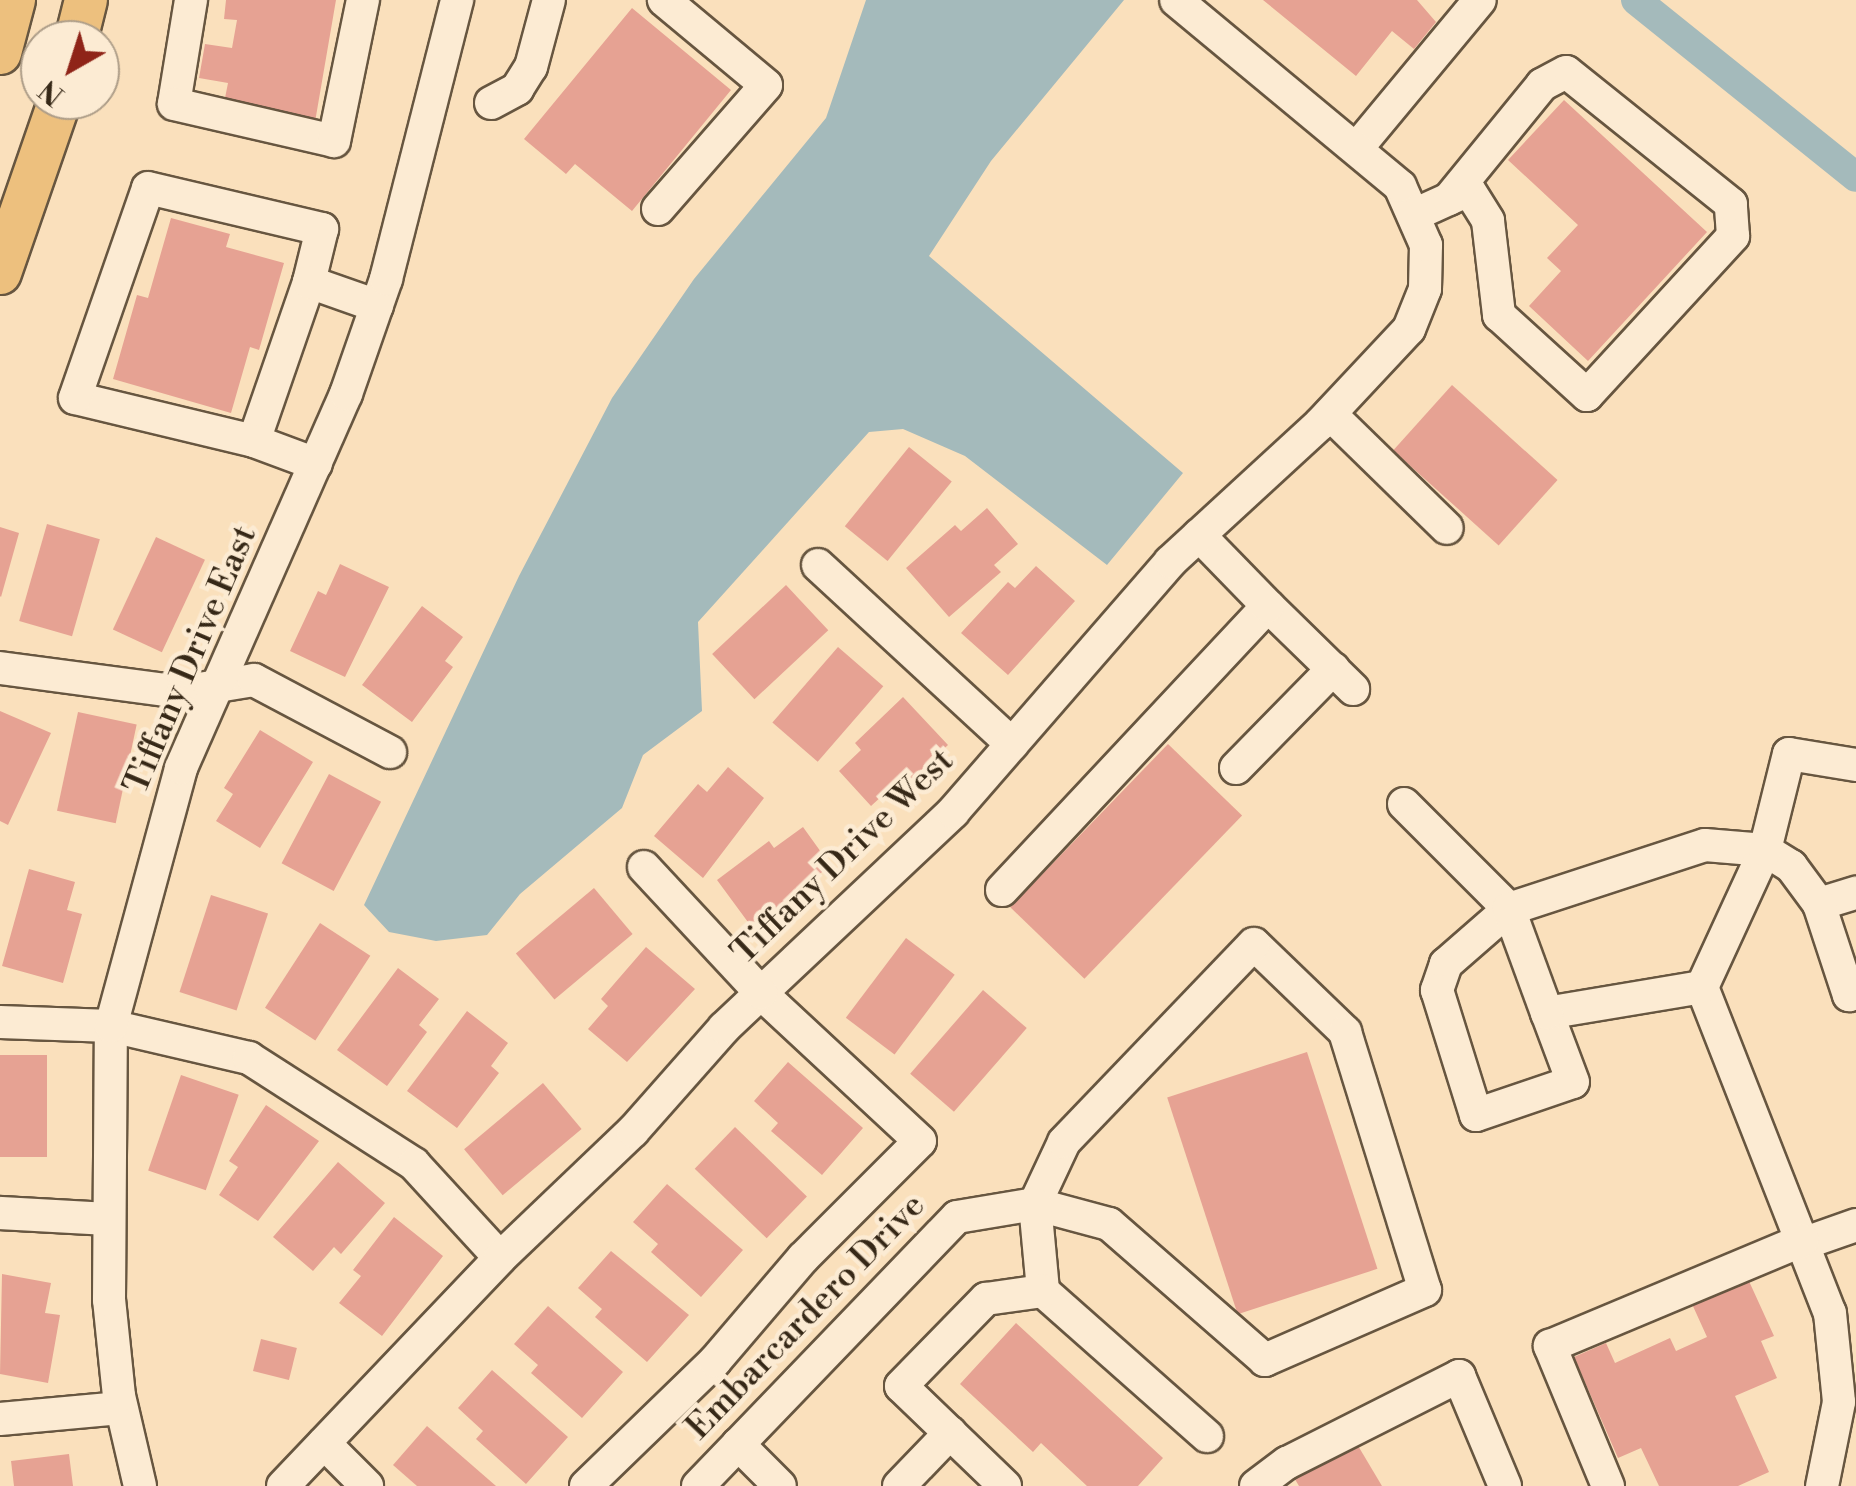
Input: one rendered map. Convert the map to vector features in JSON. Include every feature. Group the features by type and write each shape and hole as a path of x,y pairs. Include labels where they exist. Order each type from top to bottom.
{"main road":[{"path":"0,52 14,0"},
{"path":"0,272 12,206 51,120"}],"street":[{"path":"191,0 174,104 334,142 363,0"},
{"name":"Tiffany Drive East","path":"140,1486 121,1408 106,1220 111,1026 182,768 316,464 377,306 420,163 457,0"},
{"path":"492,103 517,89 531,67 548,0"},
{"path":"658,209 766,84 664,0"},
{"path":"1176,0 1400,186 1416,214 1449,200 1470,190 1488,221 1499,314 1587,395 1733,236 1731,204 1566,72 1542,85 1449,200"},
{"path":"1357,148 1480,0"},
{"path":"254,441 322,229 148,188 75,398 254,441 316,464"},
{"name":"Tiffany Drive West","path":"283,1486 500,1258 633,1131 760,993 880,885 1012,744 1099,638 1199,535 1330,414 1409,329 1428,267 1416,214"},
{"path":"308,282 377,306"},
{"path":"1330,414 1447,528"},
{"path":"1199,535 1343,679 1236,768"},
{"path":"818,565 1012,744"},
{"path":"1002,890 1268,606"},
{"path":"0,668 181,692 223,682 254,680 390,752"},
{"path":"1822,1486 1845,1441 1830,1313 1702,986 1765,850 1789,754 1856,765"},
{"path":"1404,804 1509,908 1572,1082 1476,1115 1438,990 1446,964 1509,908 1705,845 1765,850 1792,866 1818,904 1848,994 1856,993"},
{"path":"586,1486 715,1360 802,1258 920,1141 760,993 644,867"},
{"path":"1818,904 1856,892"},
{"path":"1035,1204 1108,1224 1265,1360 1425,1290 1345,1032 1254,944 1064,1142 1035,1204 1043,1292 1206,1436"},
{"path":"1547,1013 1702,986"},
{"path":"0,1022 111,1026 249,1058 414,1164 500,1258"},
{"name":"Embarcardero Drive","path":"698,1486 957,1217 1035,1204"},
{"path":"0,1213 106,1220"},
{"path":"1608,1486 1550,1346 1804,1242 1856,1225"},
{"path":"1005,1486 901,1386 986,1300 1043,1292"},
{"path":"1256,1486 1286,1463 1459,1376 1505,1486"},
{"path":"0,1419 121,1408"},
{"path":"899,1486 950,1432"},
{"path":"324,1443 368,1486"},
{"path":"738,1444 780,1486"}],"shaded area":[{"path":"866,0 1124,0 991,161 929,256 1183,473 1107,565 965,456 903,429 869,432 698,622 702,711 643,755 622,808 520,894 487,935 436,941 389,932 364,905 519,576 612,398 694,279 826,118"}],"building":[{"path":"226,0 336,0 315,122 223,108 228,83 199,78 205,44 232,48 237,20 224,19"},
{"path":"1263,0 1417,0 1436,22 1414,49 1392,31 1356,76"},
{"path":"632,8 731,90 632,211 575,164 566,174 524,139"},
{"path":"1564,100 1707,232 1588,361 1529,306 1561,271 1547,258 1578,225 1508,160"},
{"path":"171,218 230,234 226,247 284,263 259,350 250,347 231,413 113,379 137,295 148,298"},
{"path":"1452,385 1558,480 1499,545 1393,450"},
{"path":"909,447 952,482 888,561 845,526"},
{"path":"987,508 1018,544 994,565 1001,572 949,617 906,568 955,525 961,531"},
{"path":"47,524 100,539 72,636 19,621"},
{"path":"0,527 19,533 1,597 0,596"},
{"path":"156,537 205,560 162,652 113,629"},
{"path":"340,564 389,587 345,677 290,651 318,591 326,595"},
{"path":"1036,566 1075,601 1008,675 961,633 1008,582 1015,588"},
{"path":"786,585 828,630 754,699 712,654"},
{"path":"422,606 463,637 445,661 453,667 412,722 362,685"},
{"path":"838,647 883,686 818,762 772,722"},
{"path":"903,697 948,745 901,789 895,784 871,806 839,771 861,750 855,743"},
{"path":"0,711 51,733 8,825 0,821"},
{"path":"78,712 137,724 116,823 57,811"},
{"path":"260,730 313,762 260,848 216,821 233,794 224,788"},
{"path":"1168,744 1242,816 1084,979 1010,907"},
{"path":"728,767 764,798 703,878 654,836 698,784 707,792"},
{"path":"329,774 381,802 334,891 282,863"},
{"path":"803,827 831,866 802,886 808,895 756,933 717,880 769,841 774,848"},
{"path":"29,869 75,882 67,910 82,914 63,983 2,966"},
{"path":"594,888 633,934 554,1000 516,954"},
{"path":"211,895 268,914 237,1011 179,992"},
{"path":"320,923 370,956 315,1040 265,1008"},
{"path":"906,938 955,975 895,1055 846,1018"},
{"path":"646,947 695,989 627,1062 588,1029 608,1006 601,999"},
{"path":"398,968 439,999 419,1025 427,1032 387,1086 337,1050"},
{"path":"983,990 1027,1028 954,1112 910,1074"},
{"path":"467,1011 508,1043 491,1066 499,1073 457,1128 407,1091"},
{"path":"1307,1052 1377,1269 1238,1314 1167,1097"},
{"path":"0,1055 47,1055 47,1157 0,1157"},
{"path":"788,1062 863,1128 822,1175 771,1131 778,1123 754,1101"},
{"path":"181,1075 239,1095 206,1190 148,1170"},
{"path":"543,1083 582,1129 503,1195 464,1149"},
{"path":"266,1105 319,1141 258,1221 219,1195 238,1167 229,1161"},
{"path":"735,1127 807,1196 767,1238 695,1169"},
{"path":"338,1162 385,1203 341,1254 334,1247 313,1271 273,1237"},
{"path":"667,1184 743,1250 701,1297 651,1252 658,1244 633,1222"},
{"path":"394,1217 443,1256 382,1336 339,1303 361,1276 353,1270"},
{"path":"611,1251 689,1315 647,1362 595,1317 602,1309 578,1288"},
{"path":"2,1274 51,1283 45,1313 60,1315 48,1383 0,1374"},
{"path":"1748,1279 1774,1336 1761,1341 1777,1378 1735,1396 1769,1472 1738,1486 1659,1486 1641,1448 1618,1458 1574,1357 1606,1343 1615,1363 1670,1338 1676,1351 1707,1337 1692,1304"},
{"path":"548,1306 623,1372 582,1418 531,1373 538,1365 514,1344"},
{"path":"1016,1323 1163,1458 1138,1486 1087,1486 1041,1443 1033,1452 960,1384"},
{"path":"261,1339 297,1348 289,1380 253,1371"},
{"path":"492,1370 568,1437 526,1484 476,1439 483,1431 458,1408"},
{"path":"427,1426 496,1486 417,1486 393,1465"},
{"path":"1354,1439 1382,1486 1299,1486 1293,1476"},
{"path":"69,1454 73,1486 14,1486 11,1461"}],"waterway":[{"path":"1636,0 1856,177"}]}
